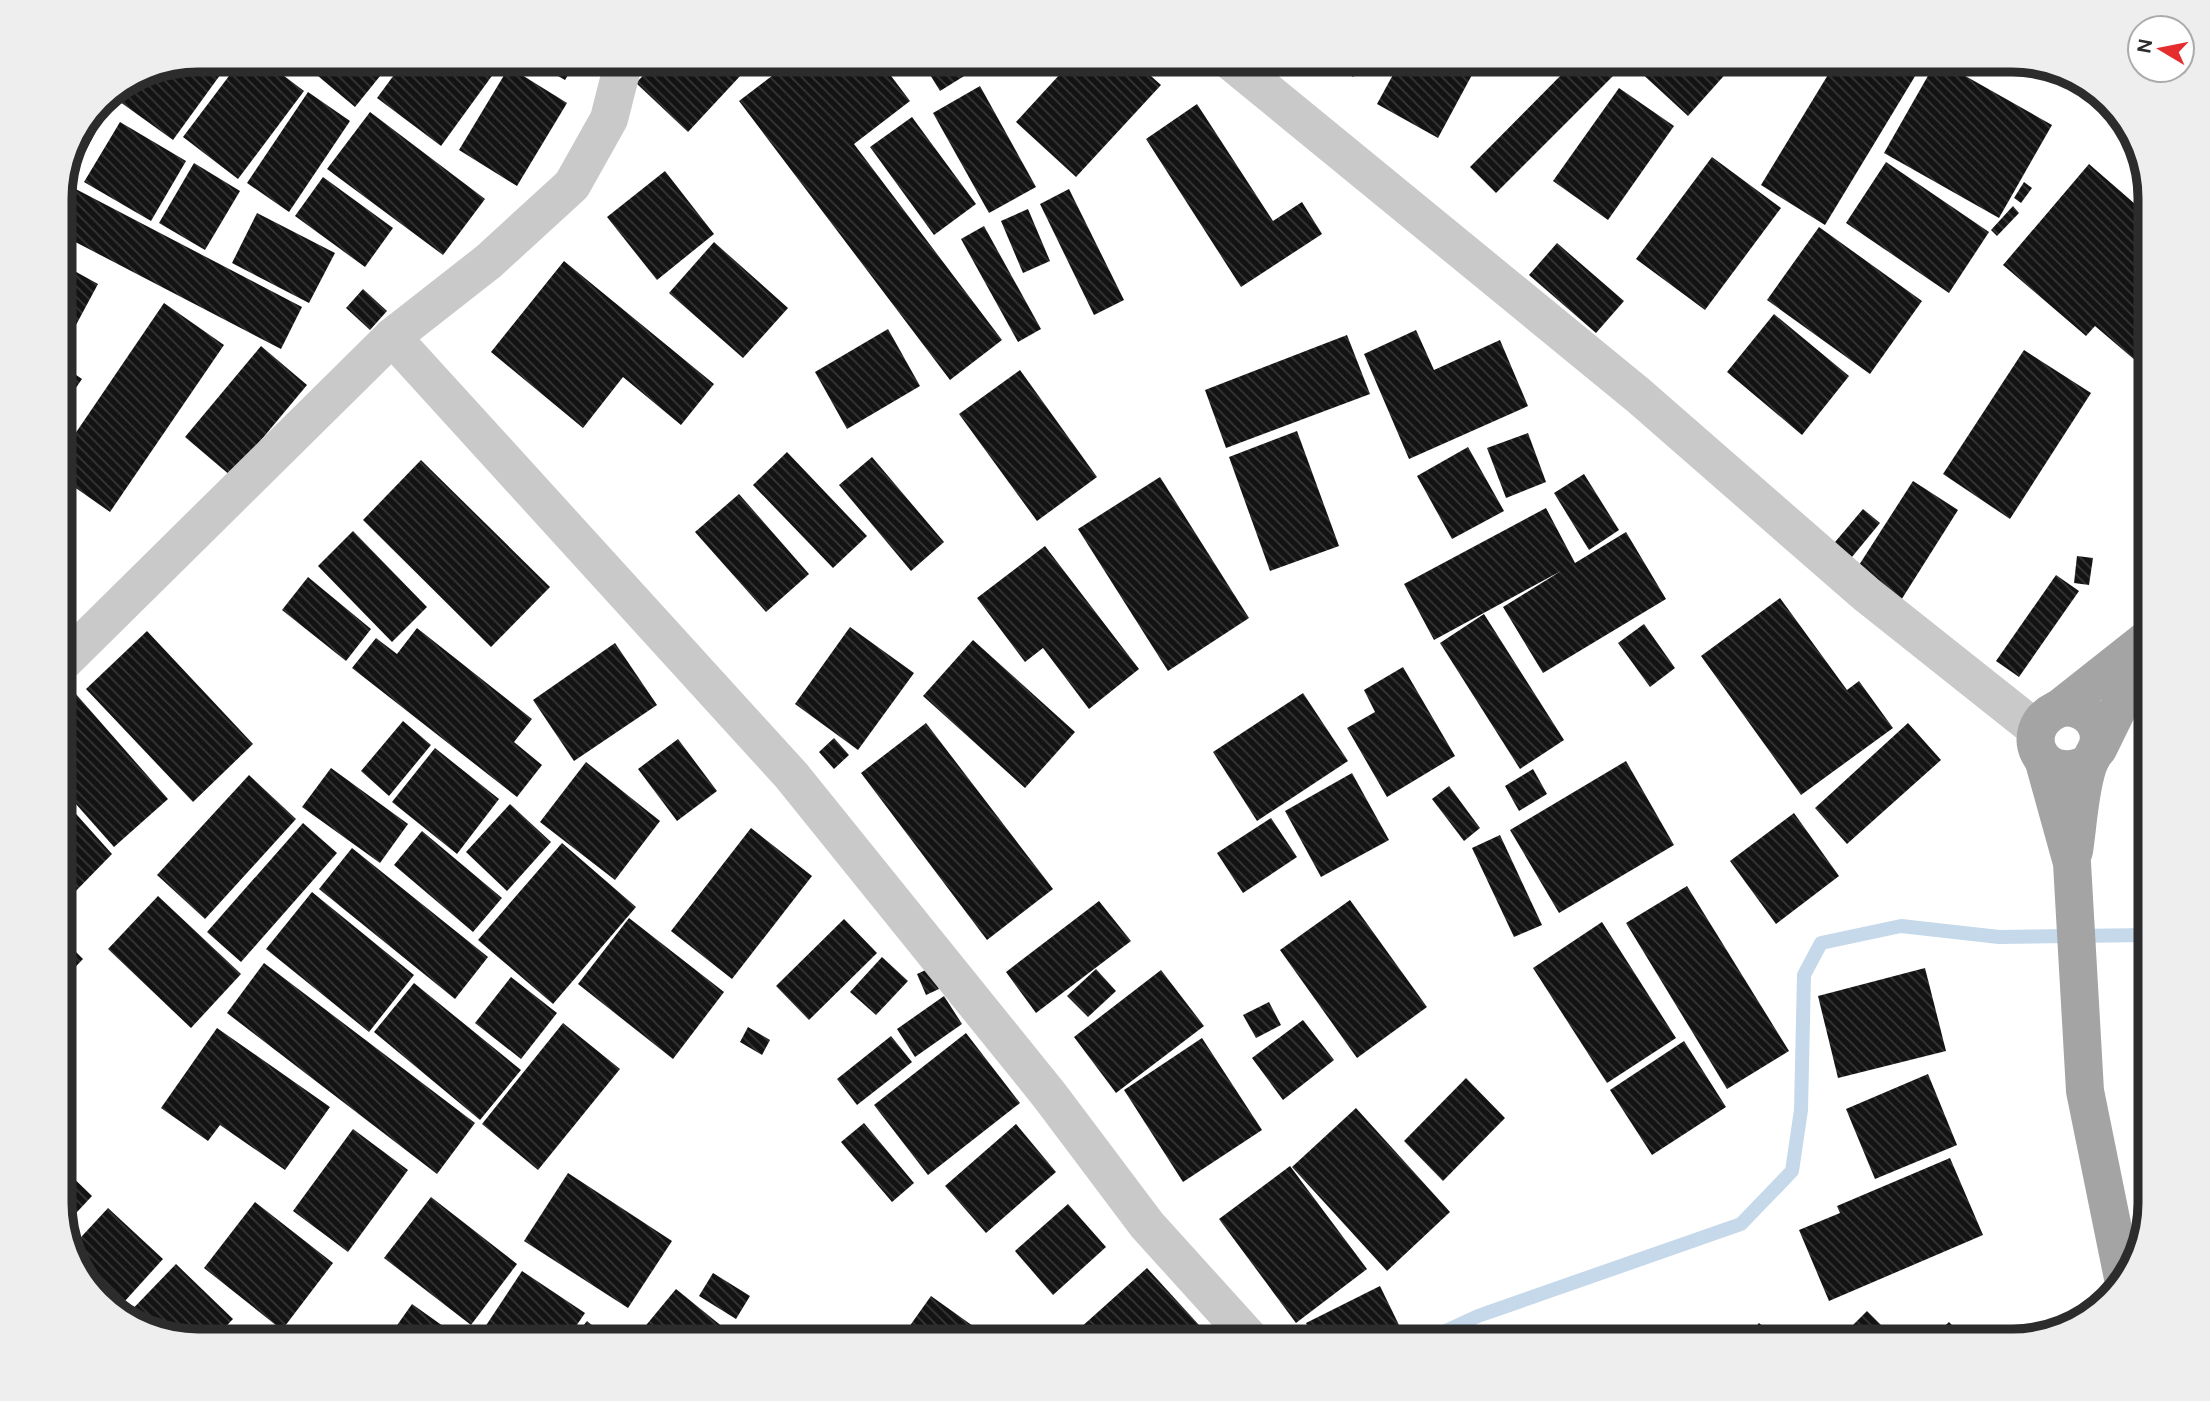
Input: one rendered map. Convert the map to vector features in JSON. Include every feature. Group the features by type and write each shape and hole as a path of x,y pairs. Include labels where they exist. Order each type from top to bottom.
{"main road":[{"path":"2047,733 2138,649"},
{"path":"2047,733 2057,771 2074,771 2094,756 2138,669"},
{"path":"2047,733 2077,709 2092,718 2099,732 2072,875"},
{"path":"2047,733 2072,875 2085,1091 2121,1267"}],"street":[{"path":"72,653 392,337 489,261 572,185 609,119 621,72"},
{"path":"1244,72 1639,395 1866,594 2047,733"},
{"path":"392,337 791,775 1051,1096 1147,1225 1240,1329"}],"building":[{"path":"189,72 222,72 173,140 118,101 157,78"},
{"path":"232,72 279,72 304,91 238,179 183,137"},
{"path":"321,72 383,72 355,107 318,76"},
{"path":"396,72 495,72 441,146 377,98"},
{"path":"506,72 517,72 567,103 517,186 459,150"},
{"path":"551,72 570,72 565,80"},
{"path":"647,72 744,72 688,132 636,83"},
{"path":"777,72 888,72 910,101 854,144 1002,340 950,380 739,101"},
{"path":"928,72 971,72 940,91"},
{"path":"1062,72 1146,72 1161,85 1076,177 1016,122"},
{"path":"1394,72 1474,72 1438,138 1377,104"},
{"path":"1564,72 1617,72 1496,193 1470,167"},
{"path":"1640,72 1727,72 1688,116"},
{"path":"1830,72 1918,72 1825,225 1761,185"},
{"path":"1930,72 1958,72 2052,125 1999,218 1884,153"},
{"path":"980,86 1036,187 989,213 933,113"},
{"path":"1619,88 1674,126 1608,220 1553,181"},
{"path":"308,92 350,121 289,212 247,183"},
{"path":"1197,104 1273,221 1302,202 1322,234 1241,287 1146,139"},
{"path":"370,112 485,199 443,255 327,169"},
{"path":"912,117 976,204 934,235 870,147"},
{"path":"103,118 75,172 81,149 98,121"},
{"path":"120,122 186,161 151,221 84,182"},
{"path":"1712,157 1781,208 1705,310 1636,259"},
{"path":"1886,162 1989,232 1949,293 1846,223"},
{"path":"194,163 240,191 205,250 159,223"},
{"path":"2089,164 2138,207 2138,363 2095,326 2086,336 2003,265"},
{"path":"665,171 714,234 657,280 607,217"},
{"path":"323,177 393,228 365,267 295,216"},
{"path":"2024,182 2032,188 2021,203 2014,198"},
{"path":"72,187 302,307 281,349 72,240"},
{"path":"1069,189 1124,300 1094,315 1040,204"},
{"path":"2013,206 2019,213 1997,236 1991,230"},
{"path":"1028,209 1050,261 1023,273 1001,221"},
{"path":"257,213 335,253 309,303 232,263"},
{"path":"984,226 1041,329 1018,342 961,239"},
{"path":"1819,227 1922,301 1870,374 1767,300"},
{"path":"714,242 788,308 743,358 669,293"},
{"path":"1557,243 1624,301 1596,333 1529,275"},
{"path":"564,261 714,384 681,425 623,377 583,428 491,352"},
{"path":"72,270 98,284 72,332"},
{"path":"363,289 387,311 370,330 346,308"},
{"path":"164,303 224,345 110,512 72,485 72,438"},
{"path":"1774,314 1849,376 1802,435 1727,372"},
{"path":"888,329 920,386 847,429 815,372"},
{"path":"1416,330 1434,370 1500,340 1528,406 1409,459 1364,354"},
{"path":"1347,335 1370,394 1226,448 1205,390"},
{"path":"261,346 307,385 231,476 185,437"},
{"path":"2024,350 2091,393 2010,519 1943,474"},
{"path":"1020,370 1097,477 1037,521 959,414"},
{"path":"72,372 82,379 72,394"},
{"path":"1297,431 1339,546 1270,571 1229,457"},
{"path":"1528,433 1546,482 1506,498 1487,448"},
{"path":"1468,447 1504,511 1452,539 1417,476"},
{"path":"787,452 867,536 833,568 753,485"},
{"path":"872,457 944,542 911,571 839,485"},
{"path":"421,460 550,587 491,647 363,520"},
{"path":"1584,474 1619,530 1589,550 1554,493"},
{"path":"1160,477 1249,618 1168,671 1078,529"},
{"path":"1913,481 1958,510 1898,605 1852,576"},
{"path":"739,494 809,574 766,612 695,532"},
{"path":"1546,508 1575,563 1626,532 1666,599 1543,673 1503,607 1561,571 1434,640 1404,584"},
{"path":"1863,509 1880,523 1847,563 1830,548"},
{"path":"353,531 427,607 392,642 318,566"},
{"path":"1045,546 1139,669 1089,709 1043,648 1025,662 977,598"},
{"path":"2077,556 2093,558 2089,585 2074,583"},
{"path":"2056,575 2079,591 2019,677 1996,661"},
{"path":"308,577 371,629 346,661 282,610"},
{"path":"1780,598 1847,690 1859,681 1893,728 1801,795 1701,656"},
{"path":"1484,614 1564,740 1520,769 1440,643"},
{"path":"1644,624 1675,668 1650,687 1618,643"},
{"path":"850,627 914,673 858,750 795,704"},
{"path":"417,628 532,719 514,742 542,765 517,797 352,668 376,638 397,654"},
{"path":"147,631 253,744 193,802 86,689"},
{"path":"973,640 1075,732 1025,788 923,696"},
{"path":"615,643 657,705 574,761 533,700"},
{"path":"1403,667 1455,756 1387,797 1347,728 1375,712 1364,690"},
{"path":"75,693 168,799 114,847 72,800 72,696"},
{"path":"1303,693 1348,761 1257,821 1213,752"},
{"path":"403,721 431,745 389,796 361,771"},
{"path":"926,723 1053,889 987,940 861,773"},
{"path":"1908,723 1941,760 1847,844 1815,808"},
{"path":"834,738 849,755 834,769 819,752"},
{"path":"678,739 717,791 677,821 638,769"},
{"path":"435,748 499,799 457,854 392,802"},
{"path":"1626,761 1674,845 1559,913 1510,830"},
{"path":"586,762 660,821 615,880 540,822"},
{"path":"331,768 408,824 380,863 302,807"},
{"path":"1533,769 1547,794 1519,811 1505,786"},
{"path":"1352,773 1389,840 1321,877 1285,811"},
{"path":"249,775 296,819 205,919 157,875"},
{"path":"1449,786 1480,828 1464,841 1432,799"},
{"path":"510,804 551,842 507,891 466,852"},
{"path":"72,809 112,854 72,895"},
{"path":"1794,813 1839,876 1776,924 1730,861"},
{"path":"1271,818 1297,857 1243,893 1217,853"},
{"path":"303,823 337,853 241,962 207,932"},
{"path":"751,828 812,876 732,979 671,931"},
{"path":"422,831 502,898 473,932 394,865"},
{"path":"1500,835 1542,925 1514,937 1472,848"},
{"path":"562,843 636,907 553,1004 478,940"},
{"path":"352,848 488,957 455,999 319,889"},
{"path":"1687,886 1789,1051 1727,1089 1626,923"},
{"path":"312,892 414,975 369,1032 266,949"},
{"path":"158,896 241,974 191,1028 108,949"},
{"path":"1350,900 1427,1007 1357,1058 1280,950"},
{"path":"1099,901 1131,941 1036,1013 1006,972"},
{"path":"629,918 724,992 673,1059 578,984"},
{"path":"844,919 877,953 809,1020 776,986"},
{"path":"1602,922 1676,1038 1607,1083 1533,968"},
{"path":"72,948 83,959 72,970"},
{"path":"882,957 908,981 876,1015 850,992"},
{"path":"264,963 475,1123 437,1174 227,1013"},
{"path":"930,968 939,989 926,995 917,974"},
{"path":"1925,968 1946,1051 1838,1078 1818,996"},
{"path":"1096,969 1116,991 1088,1017 1067,996"},
{"path":"1161,970 1204,1026 1116,1093 1074,1037"},
{"path":"511,977 557,1013 521,1059 475,1023"},
{"path":"414,983 521,1070 480,1120 374,1032"},
{"path":"944,996 962,1024 915,1057 897,1029"},
{"path":"1269,1002 1281,1025 1256,1038 1243,1015"},
{"path":"1303,1020 1334,1060 1283,1100 1252,1058"},
{"path":"563,1023 620,1069 538,1170 482,1124"},
{"path":"748,1027 770,1040 762,1055 740,1042"},
{"path":"217,1028 330,1107 285,1170 220,1125 208,1141 161,1108"},
{"path":"966,1033 1020,1103 928,1175 874,1105"},
{"path":"891,1036 912,1062 857,1105 837,1079"},
{"path":"1202,1038 1262,1130 1183,1182 1124,1090"},
{"path":"1684,1041 1726,1107 1652,1155 1610,1090"},
{"path":"1928,1074 1957,1145 1875,1179 1846,1109"},
{"path":"1466,1078 1505,1118 1443,1181 1404,1141"},
{"path":"1356,1108 1450,1212 1387,1271 1292,1167"},
{"path":"864,1123 914,1183 892,1202 841,1142"},
{"path":"1016,1124 1056,1172 986,1233 945,1186"},
{"path":"353,1129 408,1170 348,1252 293,1211"},
{"path":"1950,1158 1983,1235 1829,1301 1799,1230 1840,1213 1837,1206"},
{"path":"1290,1166 1367,1269 1296,1323 1219,1219"},
{"path":"568,1173 672,1241 628,1308 524,1241"},
{"path":"72,1177 92,1196 73,1217"},
{"path":"431,1197 517,1264 471,1325 384,1258"},
{"path":"255,1202 333,1263 283,1329 204,1268"},
{"path":"1068,1204 1106,1247 1053,1295 1015,1251"},
{"path":"108,1208 163,1259 122,1304 93,1273 77,1241"},
{"path":"176,1264 233,1319 223,1329 189,1329 157,1323 132,1310"},
{"path":"1147,1268 1199,1325 1194,1329 1079,1329"},
{"path":"522,1271 585,1313 574,1329 484,1329"},
{"path":"713,1273 750,1296 736,1319 699,1296"},
{"path":"1380,1286 1399,1325 1391,1329 1309,1329 1306,1323"},
{"path":"676,1289 725,1329 643,1329"},
{"path":"931,1296 977,1329 908,1329"},
{"path":"412,1304 447,1329 394,1329"},
{"path":"1867,1311 1885,1329 1849,1329"},
{"path":"587,1321 597,1329 581,1329"},
{"path":"1949,1322 1956,1329 1942,1329"},
{"path":"1759,1323 1766,1329 1754,1329"}],"waterway":[{"path":"1450,1329 1478,1316 1741,1224 1792,1171 1801,1110 1804,975 1821,943 1901,926 1999,937 2138,935"}]}
